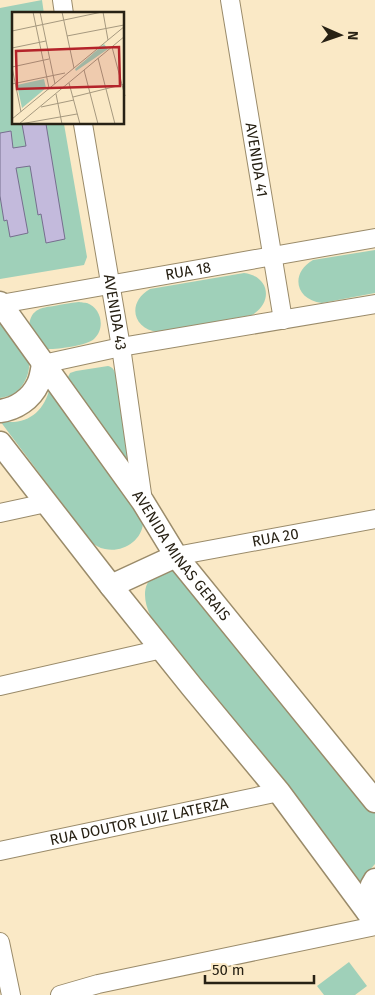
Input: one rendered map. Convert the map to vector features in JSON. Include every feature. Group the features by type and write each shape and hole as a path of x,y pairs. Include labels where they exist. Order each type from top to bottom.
{"main road":[{"name":"AVENIDA MINAS GERAIS","path":"0,303 143,502 176,556 375,801"},
{"path":"0,411 10,410 27,399 39,383 43,364"},
{"path":"0,443 162,649 278,792 373,920"},
{"path":"112,586 176,556"},
{"path":"373,920 367,903 368,893 375,880"}],"street":[{"name":"AVENIDA 41","path":"230,0 283,320"},
{"name":"AVENIDA 43","path":"83,125 121,347 143,502"},
{"name":"RUA 18","path":"0,303 375,238"},
{"path":"43,364 121,347 375,304"},
{"path":"0,513 46,503"},
{"name":"RUA 20","path":"176,556 375,519"},
{"path":"0,686 162,649"},
{"name":"RUA DOUTOR LUIZ LATERZA","path":"0,851 278,792"},
{"path":"60,995 98,984 373,920"},
{"path":"0,942 12,995"}],"green space":[{"path":"42,0 44,12 12,12 12,125 64,125 87,257 84,265 0,279 0,8"},
{"path":"375,250 375,293 322,303 313,301 301,292 299,279 301,272 313,260"},
{"path":"244,273 259,279 266,290 264,303 252,315 158,332 149,330 138,321 136,308 138,301 150,289"},
{"path":"79,302 92,306 99,314 101,324 98,334 94,339 77,346 44,349 29,331 32,315 42,308"},
{"path":"0,320 27,354 29,370 19,390 11,395 0,398"},
{"path":"108,366 113,369 116,375 128,462 67,379 70,373 76,371"},
{"path":"50,387 142,507 142,529 135,540 124,547 111,550 99,547 91,542 0,421 18,421 32,416 43,404"},
{"path":"173,567 375,808 375,864 368,872 360,889 150,615 145,599 147,583 157,574"},
{"path":"349,962 367,986 355,995 324,995 317,986"}],"building":[{"path":"22,125 46,125 65,239 46,243 41,214 38,215 30,166 16,168 28,233 10,237 7,220 4,221 0,196 0,133 11,131 13,148 26,146"}]}
